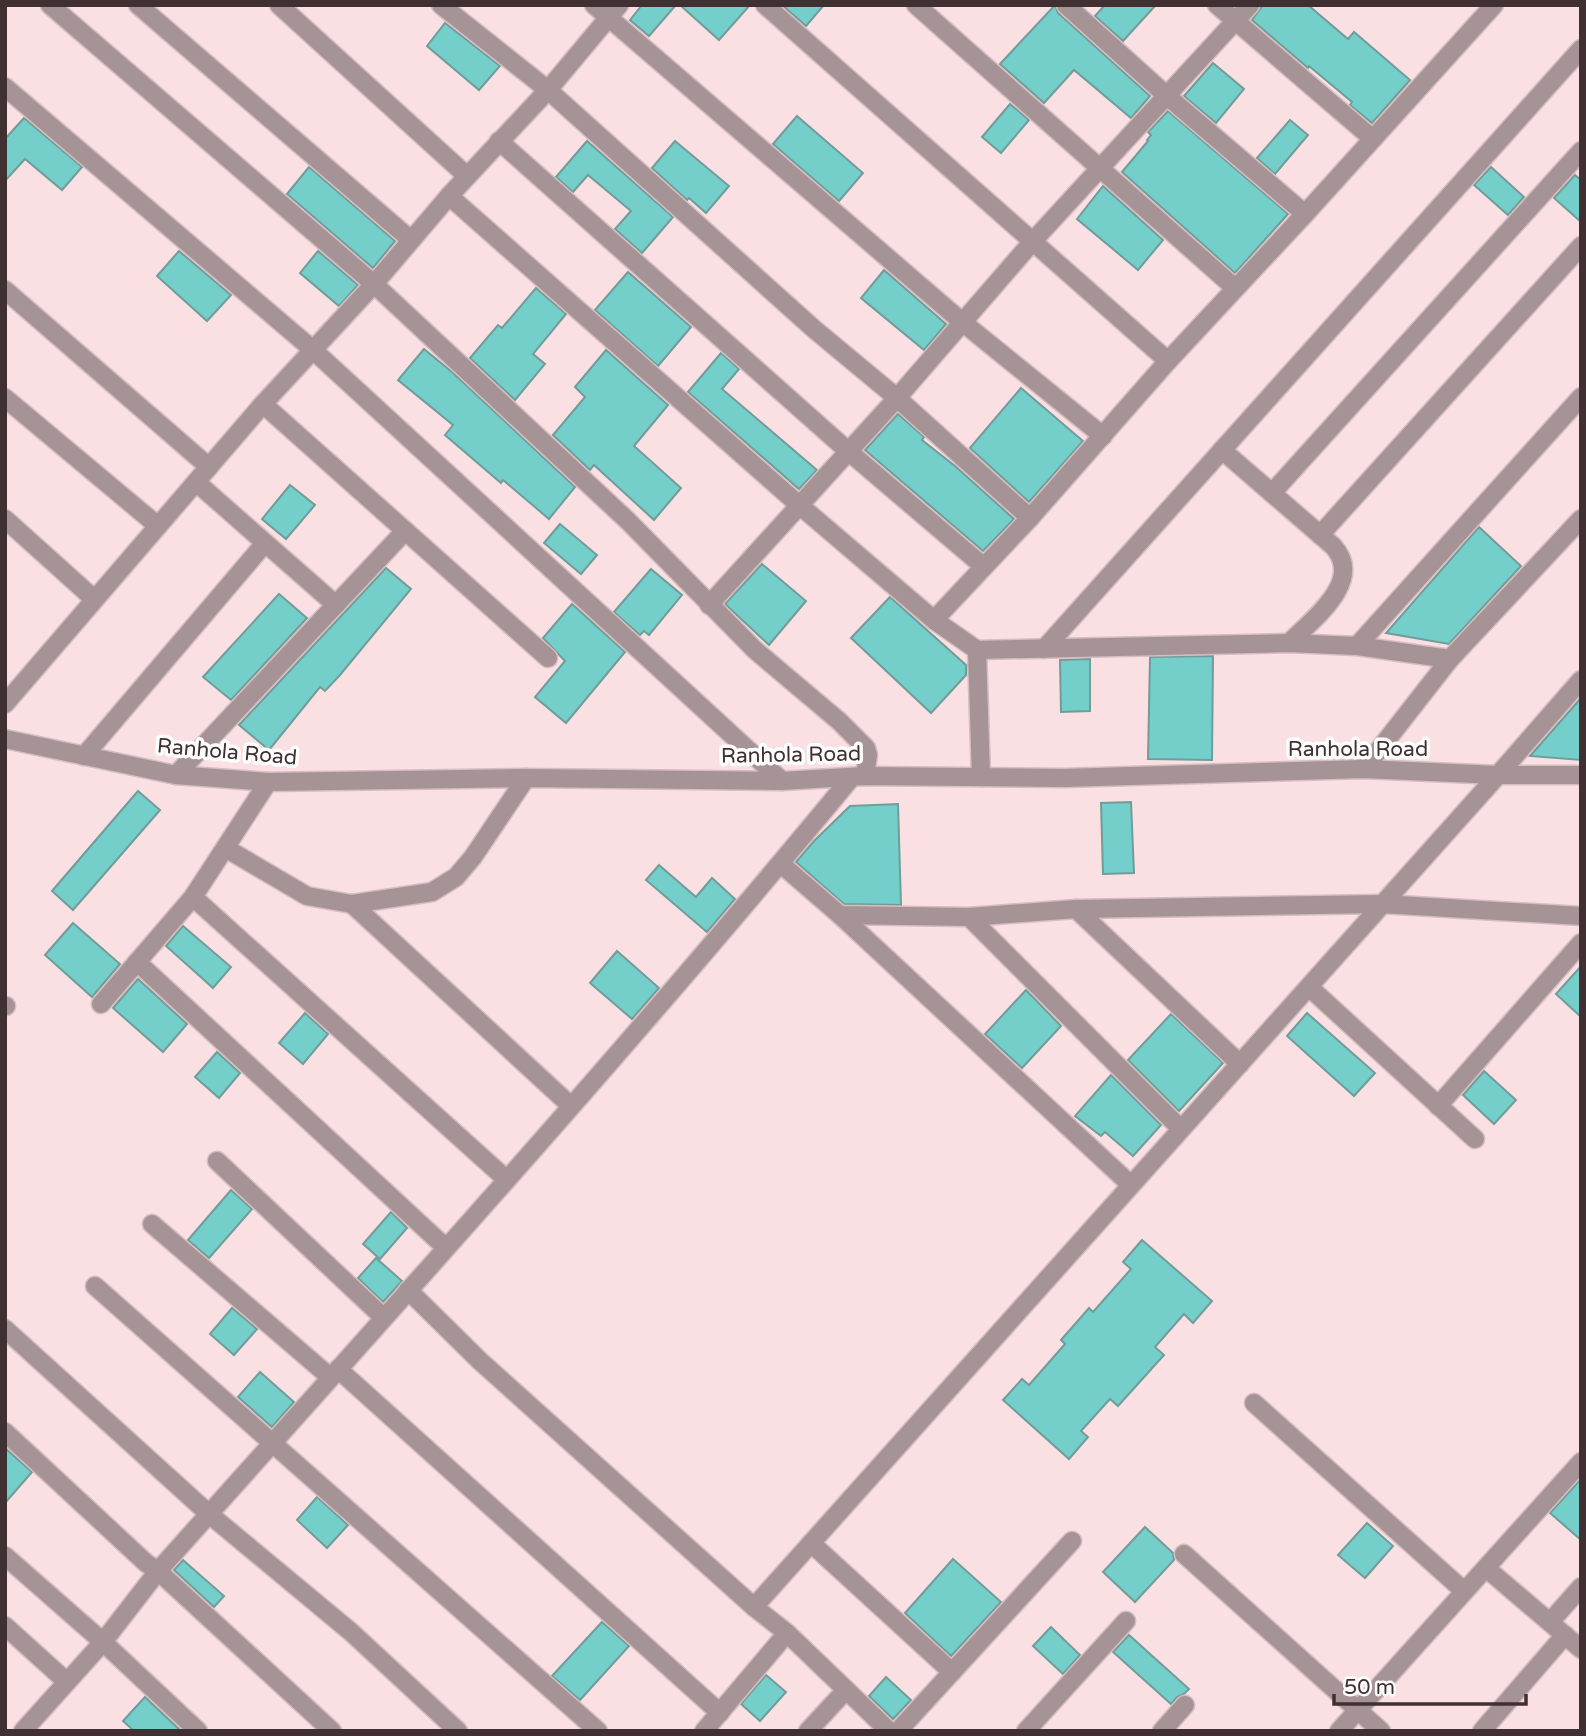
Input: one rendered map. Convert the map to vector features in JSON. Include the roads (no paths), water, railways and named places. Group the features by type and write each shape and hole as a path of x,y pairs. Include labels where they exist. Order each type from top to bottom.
{"street":[{"path":"23,1731 103,1642 158,1571 571,1106 858,777 868,755 866,748 839,721 755,650 628,521 374,284 50,5"},
{"path":"138,5 411,240"},
{"path":"279,5 467,176"},
{"path":"441,5 548,90 1030,518"},
{"path":"594,5 614,12 961,321 1103,436"},
{"path":"765,5 1168,361"},
{"path":"916,5 1236,288"},
{"path":"1066,5 1305,214"},
{"path":"1217,5 1373,139"},
{"path":"709,605 897,398 1033,241 1250,5"},
{"path":"934,620 1030,518 1168,361 1494,5"},
{"path":"5,704 263,404 374,284 467,176 548,90 614,12"},
{"path":"1044,649 1581,49"},
{"path":"5,87 312,349 782,781"},
{"path":"499,141 848,451 983,566"},
{"path":"1272,493 1581,151"},
{"path":"449,196 798,504 934,620 977,650 1289,643 1357,646 1450,659"},
{"path":"1320,535 1581,246"},
{"path":"5,290 209,467"},
{"path":"1357,646 1581,397"},
{"path":"5,398 158,526"},
{"path":"263,404 548,658"},
{"path":"1222,450 1320,535 1341,555 1346,567 1343,582 1329,602 1289,643"},
{"path":"196,482 336,606"},
{"path":"5,519 94,599"},
{"path":"1364,769 1450,659 1581,519"},
{"path":"176,775 405,531"},
{"path":"84,756 265,543"},
{"path":"977,650 981,777"},
{"path":"754,1607 1581,680"},
{"name":"Ranhola Road","path":"5,739 176,775 268,782 526,778 782,781 858,777 1064,778 1364,769 1498,775 1581,775"},
{"path":"227,849 307,896 352,904 432,892 456,877 473,857 526,778"},
{"path":"101,1004 193,897 227,849 268,782"},
{"path":"781,864 840,915 1131,1185"},
{"path":"193,897 506,1179"},
{"path":"352,904 571,1106"},
{"path":"840,915 969,917 1076,909 1382,904 1581,916"},
{"path":"1076,909 1240,1064"},
{"path":"969,917 1181,1129"},
{"path":"1438,1106 1581,943"},
{"path":"137,962 445,1247"},
{"path":"1309,987 1475,1139"},
{"path":"217,1161 383,1317"},
{"path":"152,1224 334,1373 720,1713"},
{"path":"95,1286 598,1731"},
{"path":"408,1290 480,1361 754,1607 787,1633 889,1731"},
{"path":"5,1329 209,1514 351,1632 457,1731"},
{"path":"1254,1404 1465,1591"},
{"path":"5,1432 332,1731"},
{"path":"1339,1731 1581,1462"},
{"path":"898,1731 1072,1541"},
{"path":"811,1543 953,1672"},
{"path":"1184,1554 1381,1731"},
{"path":"5,1556 103,1642 198,1731"},
{"path":"1486,1568 1581,1649"},
{"path":"1550,1622 1581,1587"},
{"path":"1027,1731 1126,1621"},
{"path":"5,1626 67,1682"},
{"path":"704,1731 787,1633"},
{"path":"1482,1731 1565,1635"},
{"path":"808,1731 846,1690"},
{"path":"1162,1731 1185,1705"}]}
